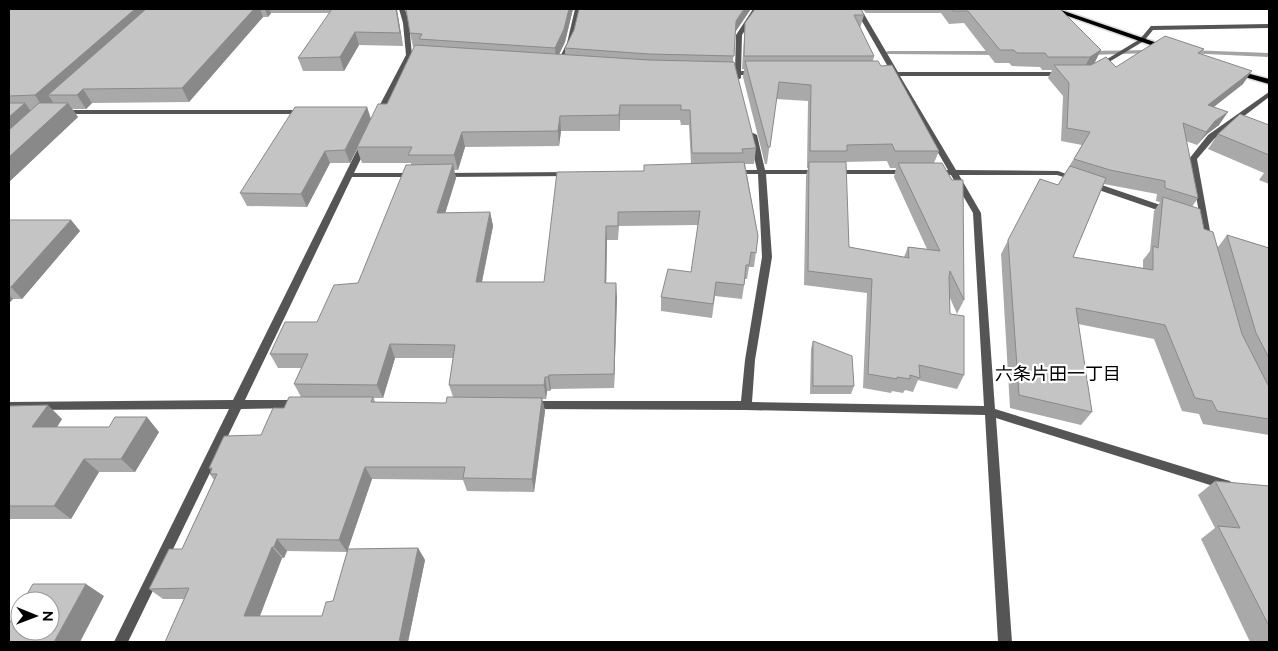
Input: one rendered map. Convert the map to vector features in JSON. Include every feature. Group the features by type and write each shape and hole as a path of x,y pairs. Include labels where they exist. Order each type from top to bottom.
{"main road":[{"path":"1052,9 1179,52"},
{"path":"1224,67 1269,82"}],"street":[{"path":"372,128 408,55 406,23 402,9"},
{"path":"559,65 570,43 578,9"},
{"path":"741,91 737,73 739,35 756,9"},
{"path":"858,9 977,213 988,411 1005,642"},
{"path":"1094,69 1142,40 1151,28 1269,26"},
{"path":"408,55 418,56"},
{"path":"550,64 569,66"},
{"path":"717,72 767,73"},
{"path":"877,74 1066,74"},
{"path":"1210,251 1198,221 1193,159 1211,137 1269,94"},
{"path":"57,112 311,112"},
{"path":"370,112 380,112"},
{"path":"746,406 750,360 767,257 762,172 750,127"},
{"path":"121,642 368,136"},
{"path":"723,172 915,172"},
{"path":"924,172 1058,173 1176,213"},
{"path":"348,175 576,174"},
{"path":"9,406 307,404"},
{"path":"516,405 746,406 988,411 1194,477 1237,488"}],"building":[{"path":"9,9 135,9 35,95 9,96"},
{"path":"146,9 254,9 182,88 83,89 77,95 48,95"},
{"path":"332,9 396,9 400,33 355,32 340,57 298,58"},
{"path":"406,9 569,9 564,29 555,48 419,39 422,34 410,33"},
{"path":"579,9 744,9 736,21 734,56 649,54 565,48 574,30"},
{"path":"755,9 861,9 864,15 854,15 874,56 744,56 745,23"},
{"path":"951,9 1060,9 1101,50 1090,57 1048,57 1045,53 1017,53 1014,50 1000,50 968,11 953,11"},
{"path":"1165,36 1204,49 1198,53 1252,71 1208,105 1228,112 1215,121 1206,132 1183,123 1198,198 1165,188 1165,181 1110,170 1074,159 1090,132 1067,128 1069,83 1054,65 1091,65 1106,57 1116,67"},
{"path":"415,45 649,60 734,62 756,148 742,149 743,153 692,153 690,110 681,110 681,105 620,105 619,115 560,116 558,131 462,132 454,155 408,155 412,147 357,147 378,104 387,104"},
{"path":"745,61 878,61 881,66 892,65 939,151 895,151 892,144 847,145 847,151 810,151 811,85 779,82 770,147 768,147"},
{"path":"9,103 25,103 9,117"},
{"path":"39,103 68,103 9,157 9,130"},
{"path":"295,107 367,107 345,150 325,151 301,194 240,193"},
{"path":"1240,114 1269,125 1269,155 1218,134"},
{"path":"744,162 758,236 756,253 751,252 749,265 746,265 744,285 716,282 713,304 661,297 668,269 691,272 700,211 618,212 618,226 606,226 605,283 616,283 614,374 549,375 545,377 544,385 449,385 455,345 390,344 377,385 294,384 308,354 270,354 285,322 317,322 334,285 358,283 406,165 453,164 437,213 490,212 476,282 544,282 557,172 644,171 644,165"},
{"path":"809,162 846,162 849,247 909,258 908,247 940,251 898,163 942,163 952,180 963,180 964,300 950,271 949,277 950,314 964,316 964,375 919,365 920,378 910,375 910,379 897,377 897,379 868,374 872,279 808,271"},
{"path":"1070,166 1106,178 1073,257 1153,270 1153,246 1158,248 1163,197 1200,209 1204,229 1213,232 1242,334 1269,387 1269,419 1217,411 1212,401 1195,398 1165,325 1076,308 1092,412 1019,395 1008,240 1040,179 1058,185"},
{"path":"9,220 71,220 11,287 9,287"},
{"path":"1227,235 1269,248 1269,358 1256,333"},
{"path":"813,341 852,356 854,386 813,386"},
{"path":"289,397 373,397 371,402 446,403 447,397 542,398 532,479 463,478 465,467 365,467 339,540 277,539 244,616 322,616 326,602 333,601 348,549 418,548 399,642 165,642 189,588 149,589 169,549 182,549 217,474 210,474 212,468 209,468 224,436 261,435 273,408 284,408"},
{"path":"48,405 32,427 109,427 115,417 147,417 121,459 84,459 54,506 9,506 9,406"},
{"path":"1215,481 1269,486 1269,626 1218,526 1240,528"},
{"path":"33,584 86,584 60,631 60,591 29,591"},
{"path":"10,622 10,641 55,641 9,642"}],"waterway":[{"path":"1088,53 1151,52"},
{"path":"1188,52 1269,55"},
{"path":"888,53 1001,53"}],"district":[{"name":"六条片田一丁目","path":"1058,373"}]}
